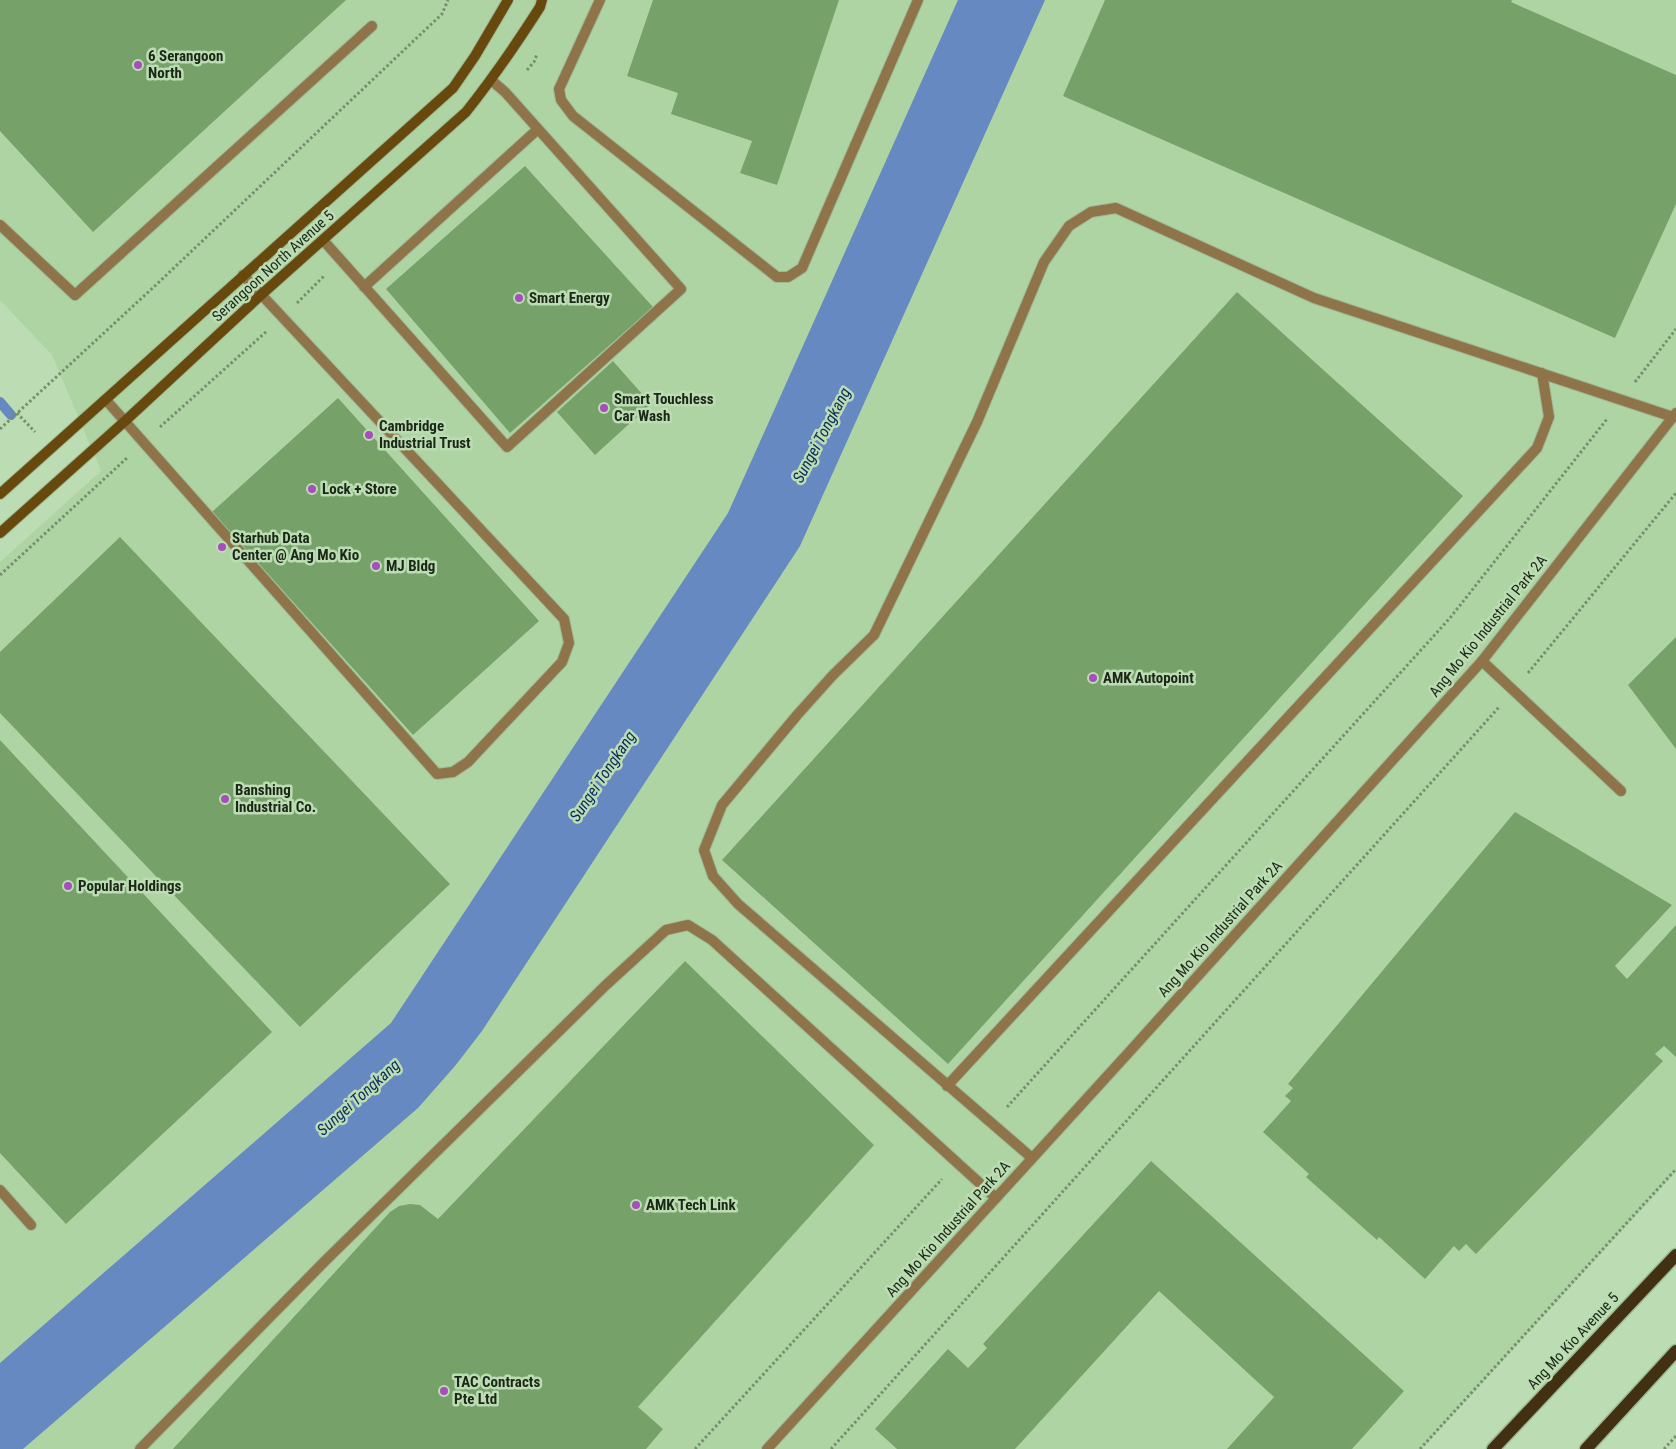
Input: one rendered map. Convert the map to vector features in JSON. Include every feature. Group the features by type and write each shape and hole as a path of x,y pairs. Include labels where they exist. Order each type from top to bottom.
{"main road":[{"name":"Ang Mo Kio Avenue 5","path":"1493,1449 1676,1255"},
{"path":"1586,1449 1676,1351"}],"street":[{"name":"Serangoon North Avenue 5","path":"0,494 452,88 475,56 508,0"},
{"name":"Serangoon North Avenue 5","path":"0,533 124,422 262,294 466,112 491,80 540,7 542,0"},
{"path":"600,0 559,89 561,100 573,116 778,277 788,277 802,268 918,0"},
{"path":"0,225 75,295 372,26"},
{"path":"323,240 507,447 681,289 505,92 491,80"},
{"path":"364,287 538,129"},
{"path":"1032,1158 738,904 713,876 704,850 722,805 804,707 833,675 874,635 977,422 1044,262 1069,226 1091,212 1116,208 1314,298 1622,400 1674,415"},
{"path":"106,400 437,774 453,772 468,762 562,662 569,643 564,619 243,275"},
{"path":"947,1086 1537,448 1549,417 1542,373"},
{"name":"Ang Mo Kio Industrial Park 2A","path":"767,1449 1482,661 1674,415"},
{"path":"1482,661 1620,791"},
{"path":"140,1449 333,1253 606,985 666,930 688,925 712,940 996,1198"},
{"path":"0,1190 31,1225"}],"path":[{"path":"0,429 442,14 448,0"},
{"path":"992,1124 1450,618 1676,329"},
{"path":"831,1449 1514,690 1676,493"},
{"path":"696,1449 957,1162"},
{"path":"1420,1449 1676,1169"},
{"path":"1664,1449 1676,1436"}],"shaded area":[{"path":"0,0 1676,0 1676,1172 1422,1449 0,1449 0,562 101,471 52,355 0,300"}],"water":[{"name":"Sungei Tongkang","path":"958,0 1045,0 800,546 482,1031 455,1066 418,1108 23,1449 0,1449 0,1363 391,1023 728,513"}],"building":[{"name":"6 Serangoon North","path":"0,0 346,0 93,232 0,131"},
{"path":"653,0 839,0 777,185 740,173 752,141 671,114 678,93 627,76"},
{"path":"1105,0 1512,0 1511,2 1676,75 1676,204 1615,338 1063,96"},
{"name":"Smart Energy","path":"525,166 653,307 510,433 386,289"},
{"name":"AMK Autopoint","path":"1237,292 1463,496 948,1064 722,860"},
{"name":"Smart Touchless Car Wash","path":"613,361 651,404 595,455 557,412"},
{"name":"MJ Bldg","path":"338,398 539,621 413,735 212,512"},
{"name":"Banshing Industrial Co.","path":"120,537 450,884 300,1027 0,713 0,652"},
{"path":"1676,637 1676,749 1628,685"},
{"name":"Popular Holdings","path":"0,740 272,1032 66,1224 0,1153"},
{"path":"1515,812 1672,905 1615,966 1627,979 1676,925 1676,1057 1664,1046 1655,1054 1663,1061 1476,1254 1466,1244 1459,1251 1454,1246 1425,1279 1379,1237 1377,1240 1306,1177 1309,1174 1263,1132 1291,1101 1285,1096 1293,1088 1288,1084"},
{"name":"AMK Tech Link","path":"685,961 874,1145 638,1407 663,1429 646,1449 173,1449 390,1212 399,1206 420,1205 438,1219"},
{"path":"1151,1161 1404,1391 1352,1449 1227,1449 1274,1397 1159,1291 1015,1449 897,1449 875,1429 948,1349 968,1368 987,1348 983,1344"}],"waterway":[{"path":"0,402 11,415"}],"place":[{"name":"6 Serangoon North","path":"138,65"},
{"name":"Smart Energy","path":"519,298"},
{"name":"Smart Touchless Car Wash","path":"604,408"},
{"name":"Cambridge Industrial Trust","path":"369,435"},
{"name":"Lock + Store","path":"312,489"},
{"name":"Starhub Data Center @ Ang Mo Kio","path":"222,547"},
{"name":"MJ Bldg","path":"376,566"},
{"name":"AMK Autopoint","path":"1093,678"},
{"name":"Banshing Industrial Co.","path":"225,799"},
{"name":"Popular Holdings","path":"68,886"},
{"name":"AMK Tech Link","path":"636,1205"},
{"name":"TAC Contracts Pte Ltd","path":"444,1391"}]}
